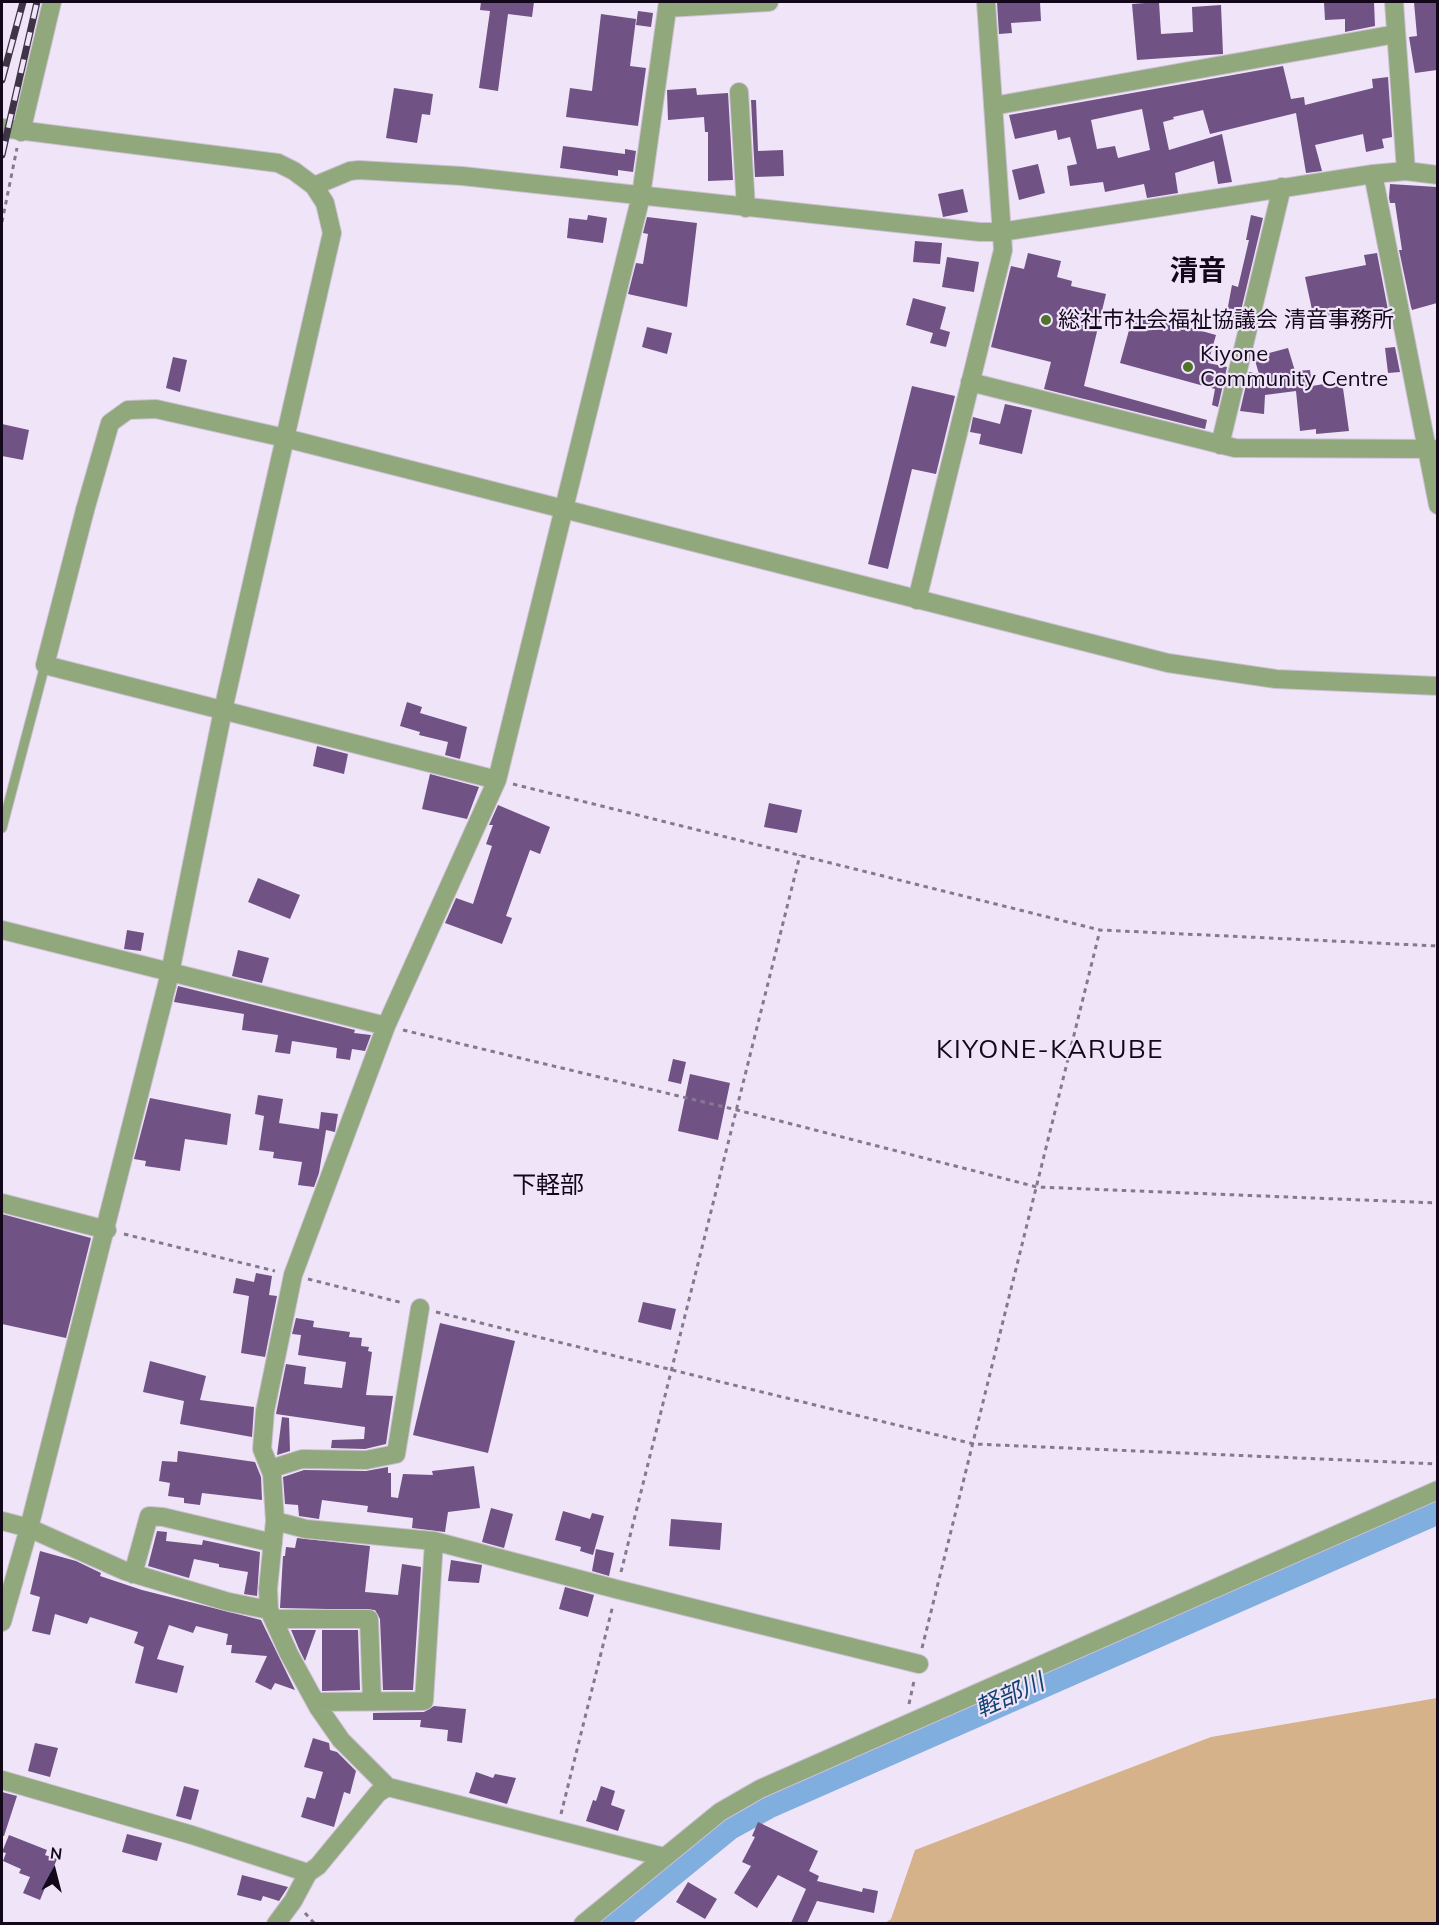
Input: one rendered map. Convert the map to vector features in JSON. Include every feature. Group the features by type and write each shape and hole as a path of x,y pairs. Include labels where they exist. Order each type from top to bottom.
{"street":[{"path":"21,132 52,2"},
{"path":"664,1857 388,1787 341,1740 315,1702 271,1615 268,1589 275,1521 270,1469 262,1449 265,1411 293,1275 386,1026 497,780 641,196 668,5 769,2"},
{"path":"917,600 1003,250 986,2"},
{"path":"1394,2 1406,171"},
{"path":"993,106 1396,34"},
{"path":"739,92 746,208"},
{"path":"2,128 278,163 315,186 325,203 332,233 223,710 171,973 107,1230 2,1622"},
{"path":"315,186 350,171 370,170 462,176 980,232 1001,231 1373,174 1406,171 1437,175"},
{"path":"1373,174 1432,450 1437,505"},
{"path":"1220,445 1282,187"},
{"path":"970,382 1234,448 1432,450"},
{"path":"497,780 45,665 110,423 128,410 156,409 285,438 917,600 1179,664 1276,679 1437,686"},
{"path":"2,930 386,1026"},
{"path":"2,1203 107,1230"},
{"path":"270,1469 302,1459 366,1460 396,1454 420,1308"},
{"path":"584,1923 720,1812 739,1801 1437,1490"},
{"path":"133,1574 149,1516 163,1517 273,1543"},
{"path":"2,1521 29,1528 133,1574 271,1615 369,1619 372,1701"},
{"path":"275,1521 306,1529 434,1541 919,1664"},
{"path":"315,1702 424,1701 434,1541"},
{"path":"2,1780 192,1835 308,1873"},
{"path":"276,1923 293,1901 308,1873 318,1866 378,1793 388,1787"}],"lane":[{"path":"2,828 5,805 45,665"}],"path":[{"path":"2,222 21,132"},
{"path":"497,780 1100,930 1437,946"},
{"path":"673,1368 800,855"},
{"path":"903,1726 1100,930"},
{"path":"386,1026 736,1110 1037,1187 1437,1203"},
{"path":"107,1230 974,1444 1437,1464"}],"shaded area":[{"path":"1437,1698 1437,1923 885,1923 891,1919 915,1850 1211,1737"}],"building":[{"path":"481,2 534,2 532,17 508,14 498,91 479,88 490,11 480,10"},
{"path":"997,2 1040,2 1041,21 1011,23 1012,33 999,34"},
{"path":"1159,2 1161,34 1193,32 1192,7 1221,5 1223,54 1137,60 1132,4"},
{"path":"1324,2 1374,2 1375,26 1345,32 1345,19 1325,20"},
{"path":"1414,2 1437,2 1437,70 1415,73 1409,37 1417,36"},
{"path":"638,11 653,13 651,27 636,25"},
{"path":"601,14 636,19 630,66 646,68 638,126 566,117 570,88 592,91"},
{"path":"1283,66 1291,99 1304,97 1305,105 1373,88 1372,79 1388,77 1392,137 1382,139 1384,148 1366,152 1363,134 1315,145 1322,171 1306,173 1296,113 1210,134 1203,110 1173,117 1174,119 1163,122 1169,150 1222,134 1232,182 1218,184 1214,161 1175,173 1178,193 1147,198 1144,184 1105,192 1103,182 1070,186 1067,166 1077,164 1070,137 1058,140 1056,130 1015,139 1009,115","holes":["1142,109 1150,150 1118,158 1115,146 1097,149 1091,120"]},
{"path":"394,88 433,94 430,115 422,114 417,143 386,138"},
{"path":"696,88 697,95 728,93 733,180 708,181 708,132 705,132 704,117 668,120 667,90"},
{"path":"751,100 756,100 758,151 783,150 784,176 755,177"},
{"path":"563,146 625,154 625,149 636,151 633,172 618,170 618,176 560,168"},
{"path":"1038,164 1045,193 1019,200 1012,170"},
{"path":"1390,184 1437,187 1437,303 1412,310 1399,250 1402,250 1395,203 1390,203 1389,198"},
{"path":"963,189 968,212 943,217 938,194"},
{"path":"588,215 607,218 603,243 567,238 569,218 587,220"},
{"path":"1251,215 1263,218 1239,319 1226,317 1232,285 1238,287 1249,240 1246,240"},
{"path":"647,217 697,223 687,307 628,294 636,263 643,264 648,234 643,233"},
{"path":"915,241 942,243 940,264 913,262"},
{"name":"総社市社会福祉協議会 清音事務所","path":"1028,253 1061,261 1057,277 1072,281 1071,286 1106,294 1084,386 1207,420 1205,429 1044,389 1051,362 991,347 1011,266 1024,269"},
{"path":"1377,253 1388,310 1377,311 1378,324 1364,325 1363,309 1314,319 1305,277 1366,265 1364,255"},
{"path":"947,257 979,262 974,292 942,287"},
{"path":"913,298 946,307 940,329 950,332 946,347 930,343 933,333 906,325"},
{"path":"1134,312 1216,335 1208,363 1227,367 1218,407 1212,405 1215,389 1120,363"},
{"path":"647,327 672,333 667,354 642,347"},
{"path":"1395,347 1400,372 1388,373 1385,348"},
{"path":"1288,348 1295,371 1310,370 1312,386 1342,381 1349,431 1316,434 1316,429 1300,431 1296,391 1265,395 1264,414 1240,411 1249,372 1259,374 1254,357"},
{"path":"173,357 187,360 180,392 166,388"},
{"path":"912,386 955,396 936,474 912,469 888,569 868,564"},
{"path":"1005,404 1032,410 1022,454 979,444 981,434 970,432 973,417 1000,424"},
{"path":"2,424 29,430 23,460 2,456"},
{"path":"407,702 422,707 420,713 467,727 460,759 445,755 448,742 419,735 420,732 400,726"},
{"path":"317,746 348,754 344,774 313,766"},
{"path":"430,774 479,787 467,819 422,809"},
{"path":"769,803 802,810 797,833 764,827"},
{"path":"498,805 550,827 540,854 530,850 506,916 512,918 502,944 445,923 456,898 473,904 492,846 486,844 493,825 489,825"},
{"path":"258,878 300,895 290,919 248,902"},
{"path":"127,930 144,933 141,951 124,949"},
{"path":"238,950 269,958 262,983 232,976"},
{"path":"178,986 355,1030 354,1033 371,1035 365,1051 352,1049 350,1060 336,1058 337,1048 292,1041 290,1054 275,1052 278,1035 242,1030 244,1014 174,1002"},
{"path":"673,1059 686,1062 681,1084 668,1081"},
{"path":"690,1074 730,1083 718,1140 678,1131"},
{"path":"258,1095 283,1099 279,1123 319,1129 321,1112 338,1114 335,1132 326,1130 319,1173 314,1187 298,1185 302,1162 273,1158 274,1152 259,1150 264,1116 255,1114"},
{"path":"150,1098 231,1114 227,1145 185,1139 180,1171 145,1166 146,1161 134,1159"},
{"path":"2,1214 91,1238 66,1338 2,1324"},
{"path":"256,1273 272,1276 269,1295 277,1296 265,1357 241,1353 249,1296 233,1293 236,1278 254,1282"},
{"path":"643,1302 676,1309 671,1330 638,1322"},
{"path":"296,1318 314,1321 313,1327 350,1332 349,1337 362,1338 361,1346 369,1347 368,1351 372,1352 366,1395 393,1396 386,1444 365,1449 331,1448 332,1440 364,1439 365,1427 276,1414 286,1364 306,1367 304,1384 342,1388 346,1362 298,1355 301,1335 292,1334"},
{"path":"440,1323 515,1341 488,1453 413,1435"},
{"path":"150,1361 206,1376 200,1400 254,1407 252,1437 180,1424 184,1401 143,1392"},
{"path":"282,1417 289,1418 290,1451 277,1455"},
{"path":"178,1451 255,1462 261,1477 262,1500 202,1493 200,1505 184,1503 184,1498 168,1496 170,1483 159,1481 162,1461 177,1462"},
{"path":"474,1466 480,1508 448,1512 445,1532 412,1528 413,1518 367,1512 368,1506 322,1500 319,1519 299,1516 298,1505 285,1504 283,1477 304,1470 366,1471 388,1467 388,1473 391,1473 391,1497 398,1498 403,1474 433,1475 432,1471"},
{"path":"491,1508 513,1514 504,1548 482,1542"},
{"path":"563,1511 590,1519 592,1513 604,1516 593,1555 580,1551 581,1547 555,1540"},
{"path":"671,1519 722,1523 720,1550 669,1546"},
{"path":"157,1531 167,1532 166,1541 202,1545 203,1540 260,1552 257,1596 244,1594 248,1572 219,1567 219,1564 194,1559 189,1578 148,1566"},
{"path":"297,1538 370,1546 365,1592 398,1595 402,1564 421,1567 413,1690 383,1690 380,1619 375,1610 280,1608 283,1556 285,1556 286,1547 295,1548"},
{"path":"596,1549 614,1553 609,1576 592,1571"},
{"path":"40,1551 76,1561 101,1573 100,1576 142,1590 261,1620 295,1690 275,1683 271,1690 255,1682 267,1656 231,1653 232,1645 226,1645 228,1634 196,1626 193,1633 169,1625 157,1659 184,1666 177,1693 135,1683 144,1647 134,1643 138,1632 90,1617 87,1624 55,1614 50,1635 32,1631 40,1597 30,1594"},
{"path":"451,1560 482,1565 479,1583 448,1581"},
{"path":"565,1587 594,1595 588,1617 559,1609"},
{"path":"291,1630 316,1630 305,1661 299,1649"},
{"path":"322,1630 358,1630 360,1690 322,1691"},
{"path":"434,1706 466,1709 462,1743 447,1741 448,1730 420,1727 421,1720 373,1720 373,1713 424,1712"},
{"path":"313,1738 329,1743 330,1750 337,1752 356,1771 350,1794 344,1792 334,1827 301,1817 307,1797 315,1799 323,1772 304,1767"},
{"path":"35,1743 58,1748 50,1777 28,1771"},
{"path":"476,1772 493,1778 495,1774 516,1778 507,1804 469,1793"},
{"path":"184,1786 199,1790 191,1820 176,1816"},
{"path":"601,1786 615,1791 611,1805 625,1810 618,1831 586,1821 593,1800 596,1801"},
{"path":"2,1792 17,1796 4,1836 2,1836"},
{"path":"758,1822 818,1851 809,1871 819,1876 817,1881 862,1892 863,1888 878,1891 874,1913 817,1901 807,1923 791,1923 806,1889 778,1875 757,1908 734,1893 751,1866 742,1862 755,1837 752,1836"},
{"path":"127,1834 162,1843 157,1861 122,1852"},
{"path":"9,1835 47,1850 45,1855 57,1859 40,1900 23,1893 30,1877 19,1873 21,1869 3,1861 6,1853 2,1852"},
{"path":"242,1875 288,1887 279,1901 263,1896 261,1901 237,1895"},
{"path":"688,1882 717,1899 705,1919 676,1902"}],"waterway":[{"name":"軽部川","path":"606,1924 727,1825 769,1802 1438,1508"}],"railway":[{"path":"2,80 23,2"},
{"path":"2,155 37,2"}],"place":[{"name":"総社市社会福祉協議会 清音事務所","path":"1046,320"},
{"name":"Kiyone Community Centre","path":"1188,367"}],"district":[{"name":"清音","path":"1198,272"},
{"name":"KIYONE-KARUBE","path":"1050,1050"},
{"name":"下軽部","path":"548,1186"}]}
